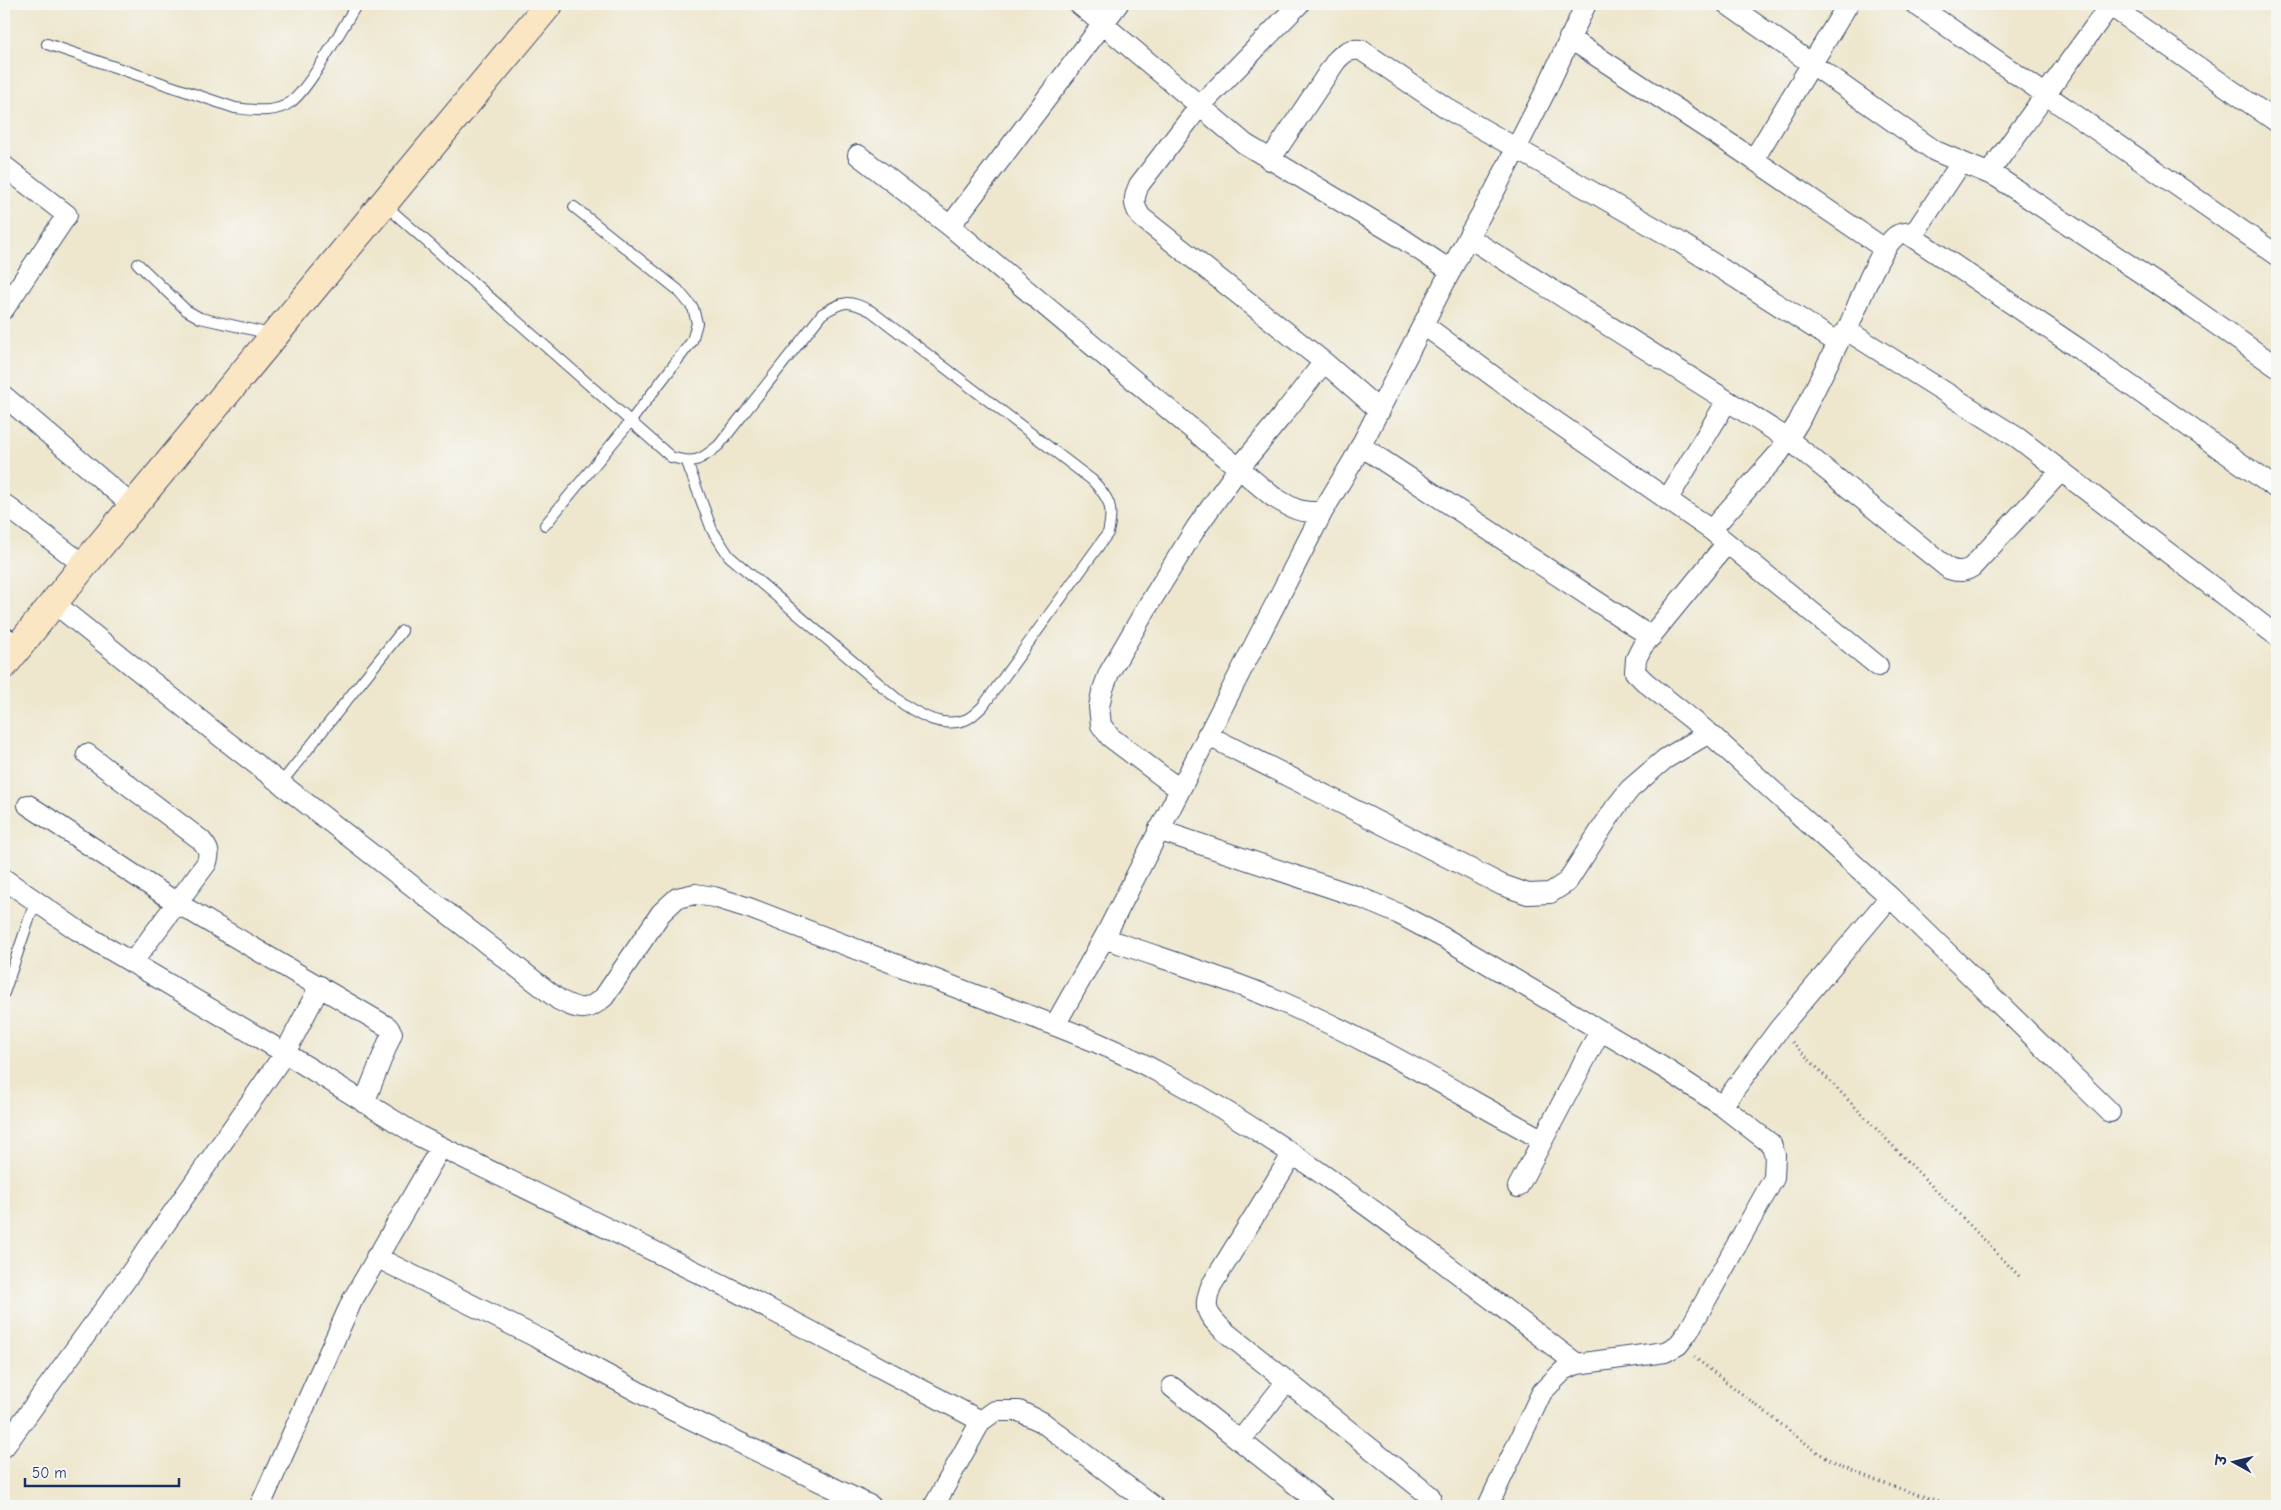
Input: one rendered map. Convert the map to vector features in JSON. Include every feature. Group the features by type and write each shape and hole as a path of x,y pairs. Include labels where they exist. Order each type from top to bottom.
{"street":[{"path":"9,649 54,604 84,565 549,4"},
{"path":"1079,4 1245,144 1341,201 1451,271"},
{"path":"950,226 1118,4"},
{"path":"1298,4 1199,107 1139,185 1134,198 1134,207 1141,218 1324,362 1380,411"},
{"path":"1055,1026 1104,938 1323,511 1380,411 1468,237 1516,148 1586,4"},
{"path":"1727,4 1935,151 1986,172 2180,299 2277,367"},
{"path":"1754,159 1848,4"},
{"path":"1915,4 2048,94 2277,255"},
{"path":"1986,172 1991,170 2048,94 2109,4 2277,122"},
{"path":"1569,38 1754,159 1885,248"},
{"path":"1270,160 1336,61 1342,54 1351,49 1361,50 1451,111 1678,241 1842,338"},
{"path":"858,155 950,226 1272,496 1292,508 1308,514 1323,511"},
{"path":"1712,530 1779,453 1788,440 1842,338 1885,248 1897,235 1908,234 1917,229 1961,163"},
{"path":"4,166 67,215 4,309"},
{"path":"1908,234 2079,349 2277,489"},
{"path":"1468,237 1788,440 1956,572 1965,571 1972,567 2061,471"},
{"path":"1424,325 1539,410 1712,530 1878,666"},
{"path":"1842,338 1851,333 2018,438 2277,636"},
{"path":"1179,789 1110,737 1101,725 1099,707 1102,692 1109,673 1196,528 1239,468 1282,417 1324,362"},
{"path":"4,396 134,507"},
{"path":"1667,500 1726,401"},
{"path":"1361,446 1651,637"},
{"path":"4,504 84,565"},
{"path":"1728,543 1651,637 1636,659 1635,672 1709,734 1890,896 2110,1112"},
{"path":"54,604 559,1000 577,1009 592,1008 604,997 661,913 677,898 695,894 714,897 749,908 1111,1048 1160,1073 1233,1114 1372,1210 1577,1364"},
{"path":"1207,735 1502,885 1528,894 1550,893 1567,882 1615,808 1630,789 1665,760 1709,734"},
{"path":"87,754 201,840 208,848 209,857 206,864 132,963"},
{"path":"28,806 177,903 380,1021 392,1033 364,1103"},
{"path":"1158,830 1319,882 1399,914 1600,1031 1722,1106 1770,1144 1775,1155 1776,1167 1774,1178 1688,1332 1678,1345 1665,1352 1577,1364 1564,1370 1542,1392 1488,1506"},
{"path":"4,879 77,930 285,1053 364,1103 441,1147 735,1291 980,1421"},
{"path":"1722,1106 1779,1029 1890,896"},
{"path":"1104,938 1234,984 1315,1017 1372,1046 1543,1140"},
{"path":"4,1447 114,1296 285,1053 320,986"},
{"path":"1518,1187 1600,1031"},
{"path":"260,1506 335,1335 376,1257 441,1147"},
{"path":"1292,1155 1211,1286 1205,1302 1210,1317 1223,1330 1430,1496"},
{"path":"376,1257 538,1338 672,1410 871,1506"},
{"path":"1240,1441 1287,1381"},
{"path":"1172,1388 1323,1506"},
{"path":"934,1506 980,1421 995,1411 1020,1411 1042,1422 1153,1506"}],"lane":[{"path":"47,44 235,108 268,111 290,103 303,90 357,4"},
{"path":"384,203 670,457 687,462 702,460 719,445 822,314 837,304 852,302 872,311 1092,480 1107,496 1112,514 1108,533 983,706 966,720 948,723 926,718 903,704 729,556 712,530 687,462"},
{"path":"545,525 630,422 692,341 697,323 693,308 678,290 574,206"},
{"path":"138,264 186,310 200,318 275,334"},
{"path":"281,783 402,631"},
{"path":"4,993 35,902"}],"path":[{"path":"1779,1029 2020,1278"},
{"path":"1678,1345 1817,1452 1838,1465 1864,1476 1955,1506"}]}
